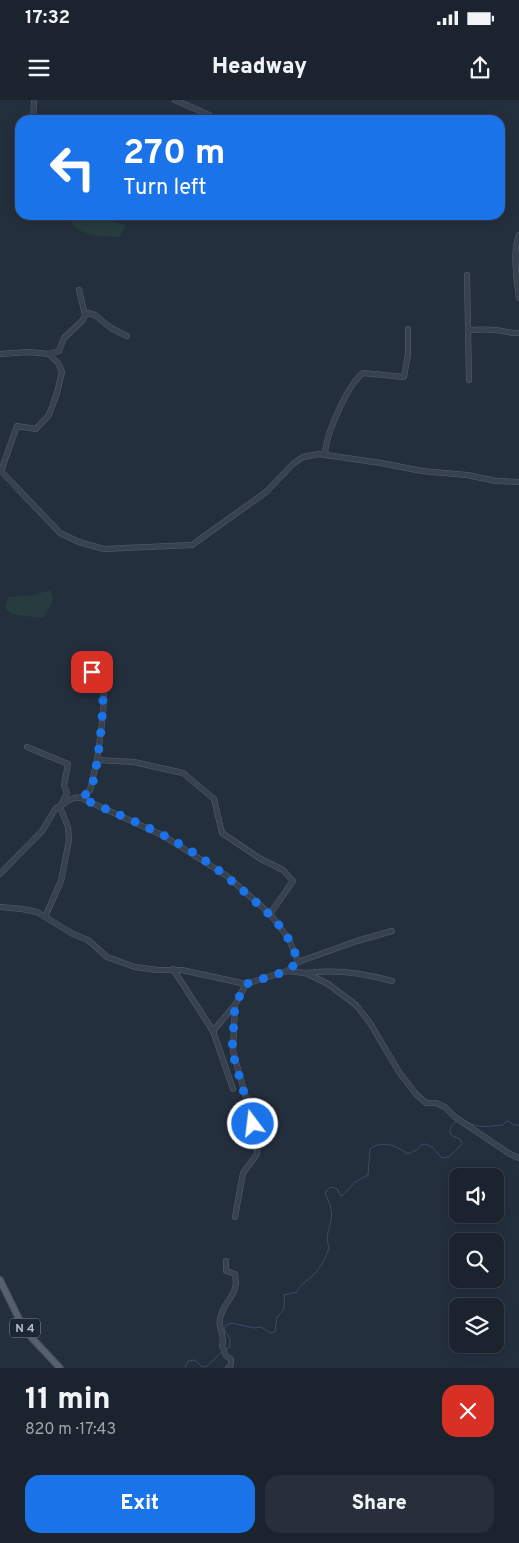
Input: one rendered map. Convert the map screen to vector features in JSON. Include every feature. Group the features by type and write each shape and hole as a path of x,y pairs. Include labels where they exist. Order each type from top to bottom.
{"main road":[{"name":"N 4","path":"0,1280 21,1323 31,1338 60,1368"}],"street":[{"path":"32,115 34,100"},
{"path":"175,100 210,115"},
{"path":"519,235 517,239 516,265 519,298"},
{"path":"467,275 469,380"},
{"path":"79,290 85,315"},
{"path":"0,354 28,352 49,354 59,351 64,338 88,313 96,315 111,328 127,336"},
{"path":"325,454 325,446 339,410 356,379 363,373 404,377 408,354 408,329"},
{"path":"468,330 491,329 513,334 519,333"},
{"path":"49,354 62,372 57,393 48,415 36,429 17,426 0,470 60,533 79,542 104,549 192,545 266,492 293,464 303,457 325,454 422,471 519,482"},
{"path":"75,668 92,672 99,677 102,685 103,707 93,782 90,790 81,798"},
{"path":"27,747 68,764 64,785 67,793 60,807 68,827 69,840 61,881 45,916"},
{"path":"97,760 134,762 182,773 214,799 222,833 259,858 283,870 293,881 270,914"},
{"path":"0,874 42,831 56,808 73,798 81,798 162,834 227,876 270,914 289,939 298,962"},
{"path":"0,907 37,912 73,934 88,940 107,957 116,961 157,970 172,969 246,984 287,971 298,962 392,931"},
{"path":"172,969 213,1032 233,1089"},
{"path":"287,971 305,973 345,972 392,981"},
{"path":"305,973 328,984 356,1005 370,1023 399,1072 416,1094 426,1102 436,1103 445,1107 456,1117 510,1154 519,1158"},
{"path":"213,1032 235,1005 246,984"},
{"path":"235,1005 232,1051 258,1141 257,1154 243,1173 235,1217"},
{"path":"226,1261 226,1271 234,1274 236,1283 236,1290 220,1315 219,1323 224,1341 222,1346 226,1356 231,1359 231,1365 228,1368"}],"green space":[{"path":"70,220 108,220 126,225 120,237 104,237 82,232"},
{"path":"51,590 53,600 44,617 11,614 5,608 8,597 33,595"}],"waterway":[{"path":"225,1350 230,1347 230,1339 224,1329 226,1325 232,1323 254,1328 261,1327 271,1333 275,1332 277,1317 284,1307 284,1295 297,1292 300,1286 314,1275 320,1267 329,1248 327,1236 331,1213 325,1193 329,1188 337,1189 341,1196 355,1182 368,1175 370,1149 375,1146 384,1144 394,1146 407,1154 425,1144 432,1147 442,1158 449,1157 462,1144 460,1139 450,1133 456,1121"},
{"path":"467,1122 480,1126 489,1126 503,1125 508,1121 514,1125 519,1125"},
{"path":"185,1368 188,1361 195,1360 201,1366 206,1367 222,1352"}],"route":[{"path":"92,672 99,677 102,685 104,695 103,707 93,782 90,790 81,798 162,834 227,876 270,914 289,939 298,962 287,971 246,984 235,1005 232,1051 253,1124"}]}
